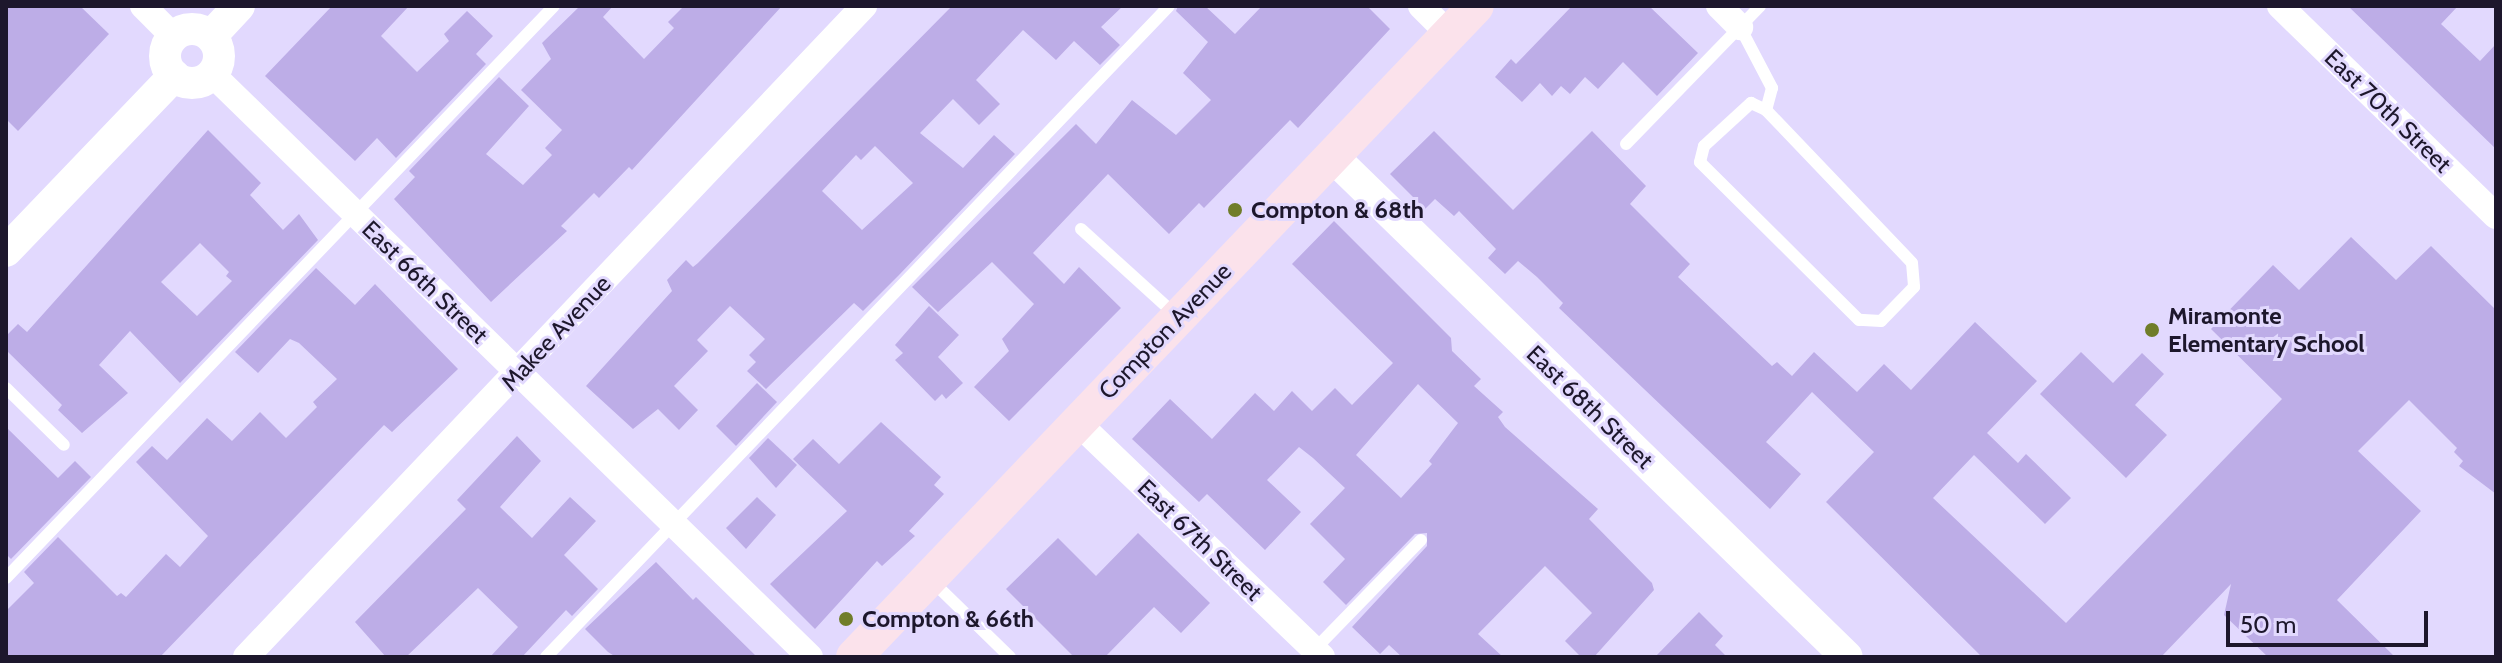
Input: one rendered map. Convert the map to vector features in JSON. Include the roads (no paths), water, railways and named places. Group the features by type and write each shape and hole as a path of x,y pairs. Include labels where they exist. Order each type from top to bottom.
{"main road":[{"name":"Compton Avenue","path":"854,657 1476,6"}],"street":[{"path":"143,6 173,36"},
{"path":"211,36 239,6"},
{"name":"Makee Avenue","path":"246,657 519,373 864,6"},
{"path":"1421,6 1449,34"},
{"path":"1719,6 1740,27"},
{"name":"East 70th Street","path":"2280,6 2496,216"},
{"path":"196,29 211,36 219,51 212,74 189,83 174,76 165,60 173,36 196,29"},
{"name":"East 66th Street","path":"212,74 810,657"},
{"path":"6,251 174,76"},
{"name":"East 68th Street","path":"1332,156 1847,657"},
{"name":"East 67th Street","path":"1078,423 1318,653"}],"lane":[{"path":"6,578 554,6"},
{"path":"546,657 1169,6"},
{"path":"1626,144 1760,6"},
{"path":"1740,27 1772,88 1766,110"},
{"path":"1751,103 1766,110 1912,263 1914,287 1881,321 1859,320 1700,162 1704,146 1751,103"},
{"path":"1081,229 1179,317"},
{"path":"6,388 64,445"},
{"path":"1318,653 1421,540"},
{"path":"929,578 1010,657"}],"place":[{"name":"Compton & 68th","path":"1235,210"},
{"name":"Miramonte Elementary School","path":"2152,330"},
{"name":"Compton & 66th","path":"846,619"}]}
